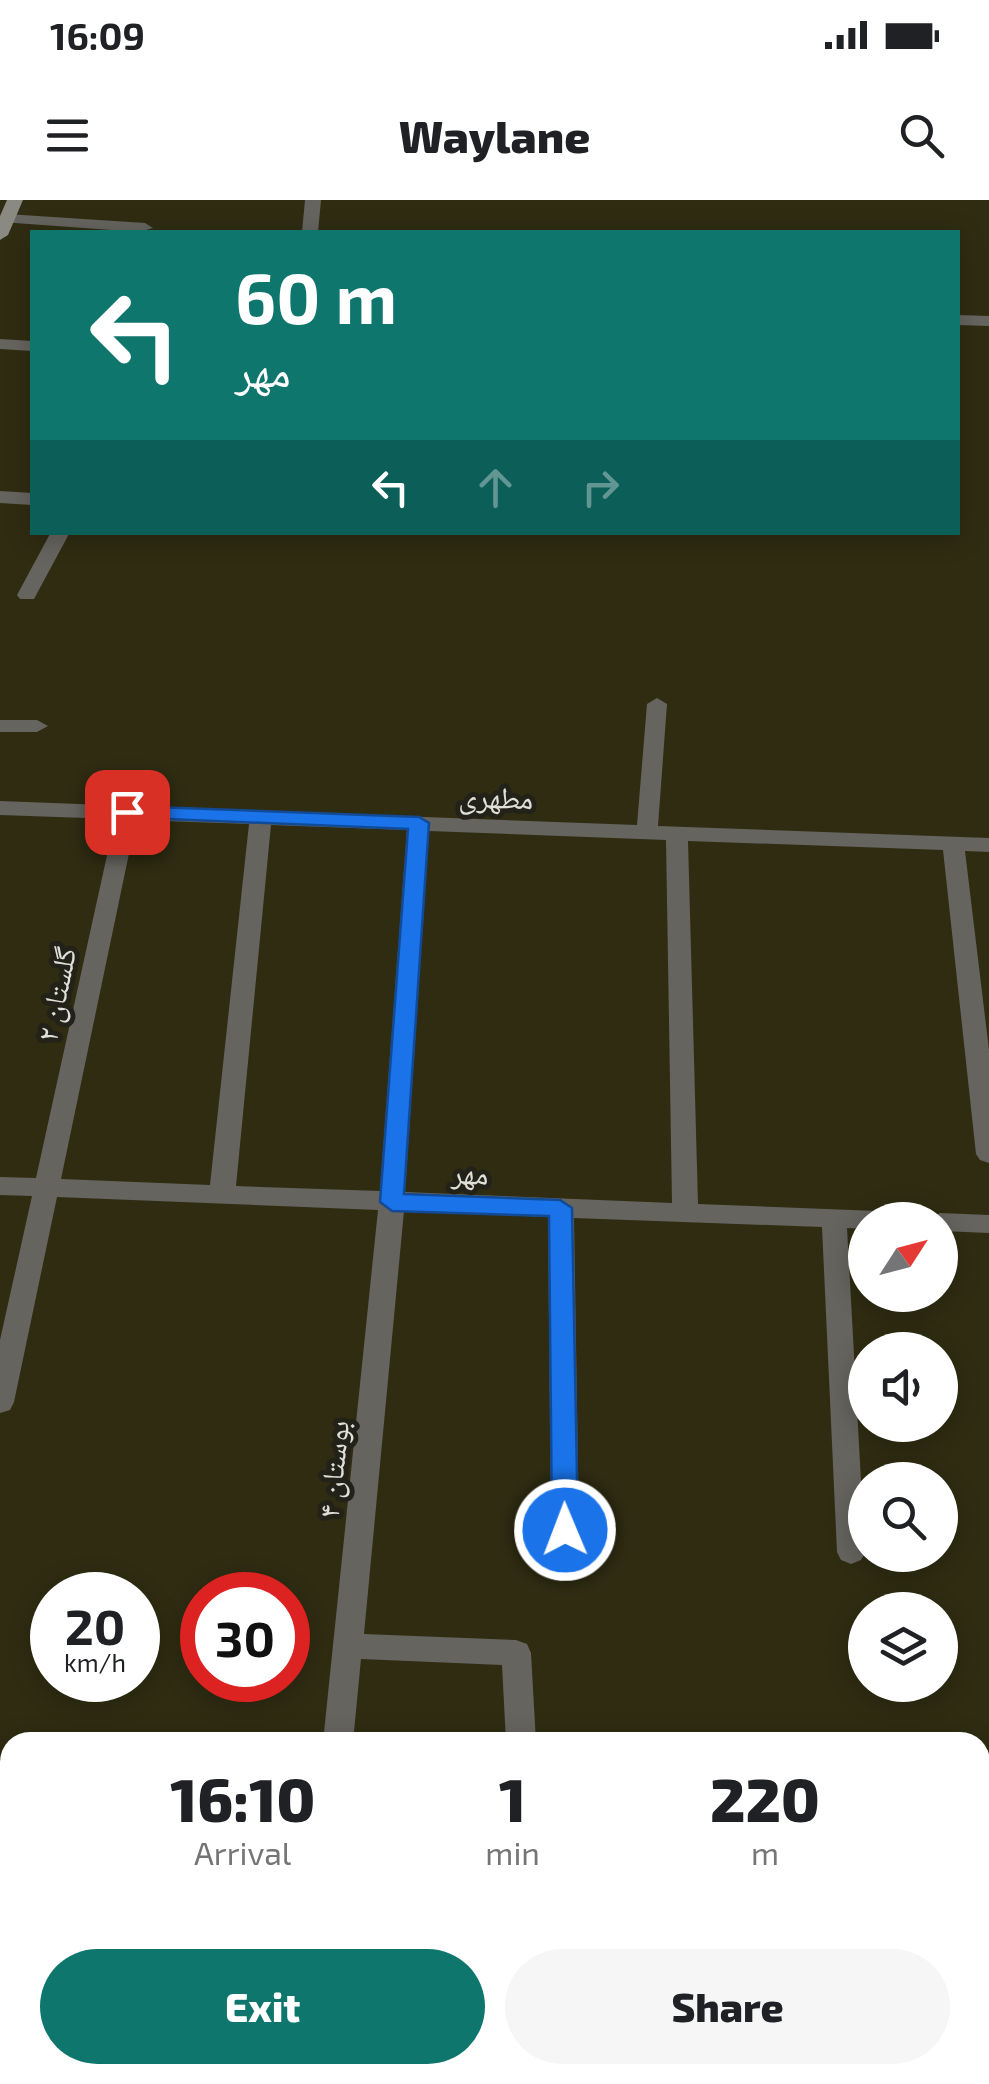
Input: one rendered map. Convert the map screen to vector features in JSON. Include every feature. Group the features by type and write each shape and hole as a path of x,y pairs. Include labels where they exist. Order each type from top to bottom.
{"street":[{"path":"15,200 4,227 145,228"},
{"path":"310,230 312,200"},
{"path":"960,320 989,321"},
{"path":"0,344 30,346"},
{"path":"0,497 30,499"},
{"path":"27,594 59,535"},
{"path":"647,832 657,704"},
{"path":"0,726 37,726"},
{"name":"مطهری","path":"0,808 989,845"},
{"name":"گلستان ۲","path":"0,1402 127,812"},
{"path":"222,1196 260,817"},
{"name":"بوستان ۴","path":"339,1732 392,1202 419,823"},
{"path":"678,833 684,1212"},
{"path":"953,843 989,1154"},
{"name":"مهر","path":"0,1186 848,1219"},
{"path":"560,1208 565,1530"},
{"path":"834,1218 848,1493"},
{"path":"958,1223 989,1224"},
{"path":"347,1646 516,1653 520,1732"}],"shaded area":[{"path":"0,200 989,200 989,1732 0,1732"}],"route":[{"path":"127,812 419,823 392,1202 560,1208 565,1530"}]}
